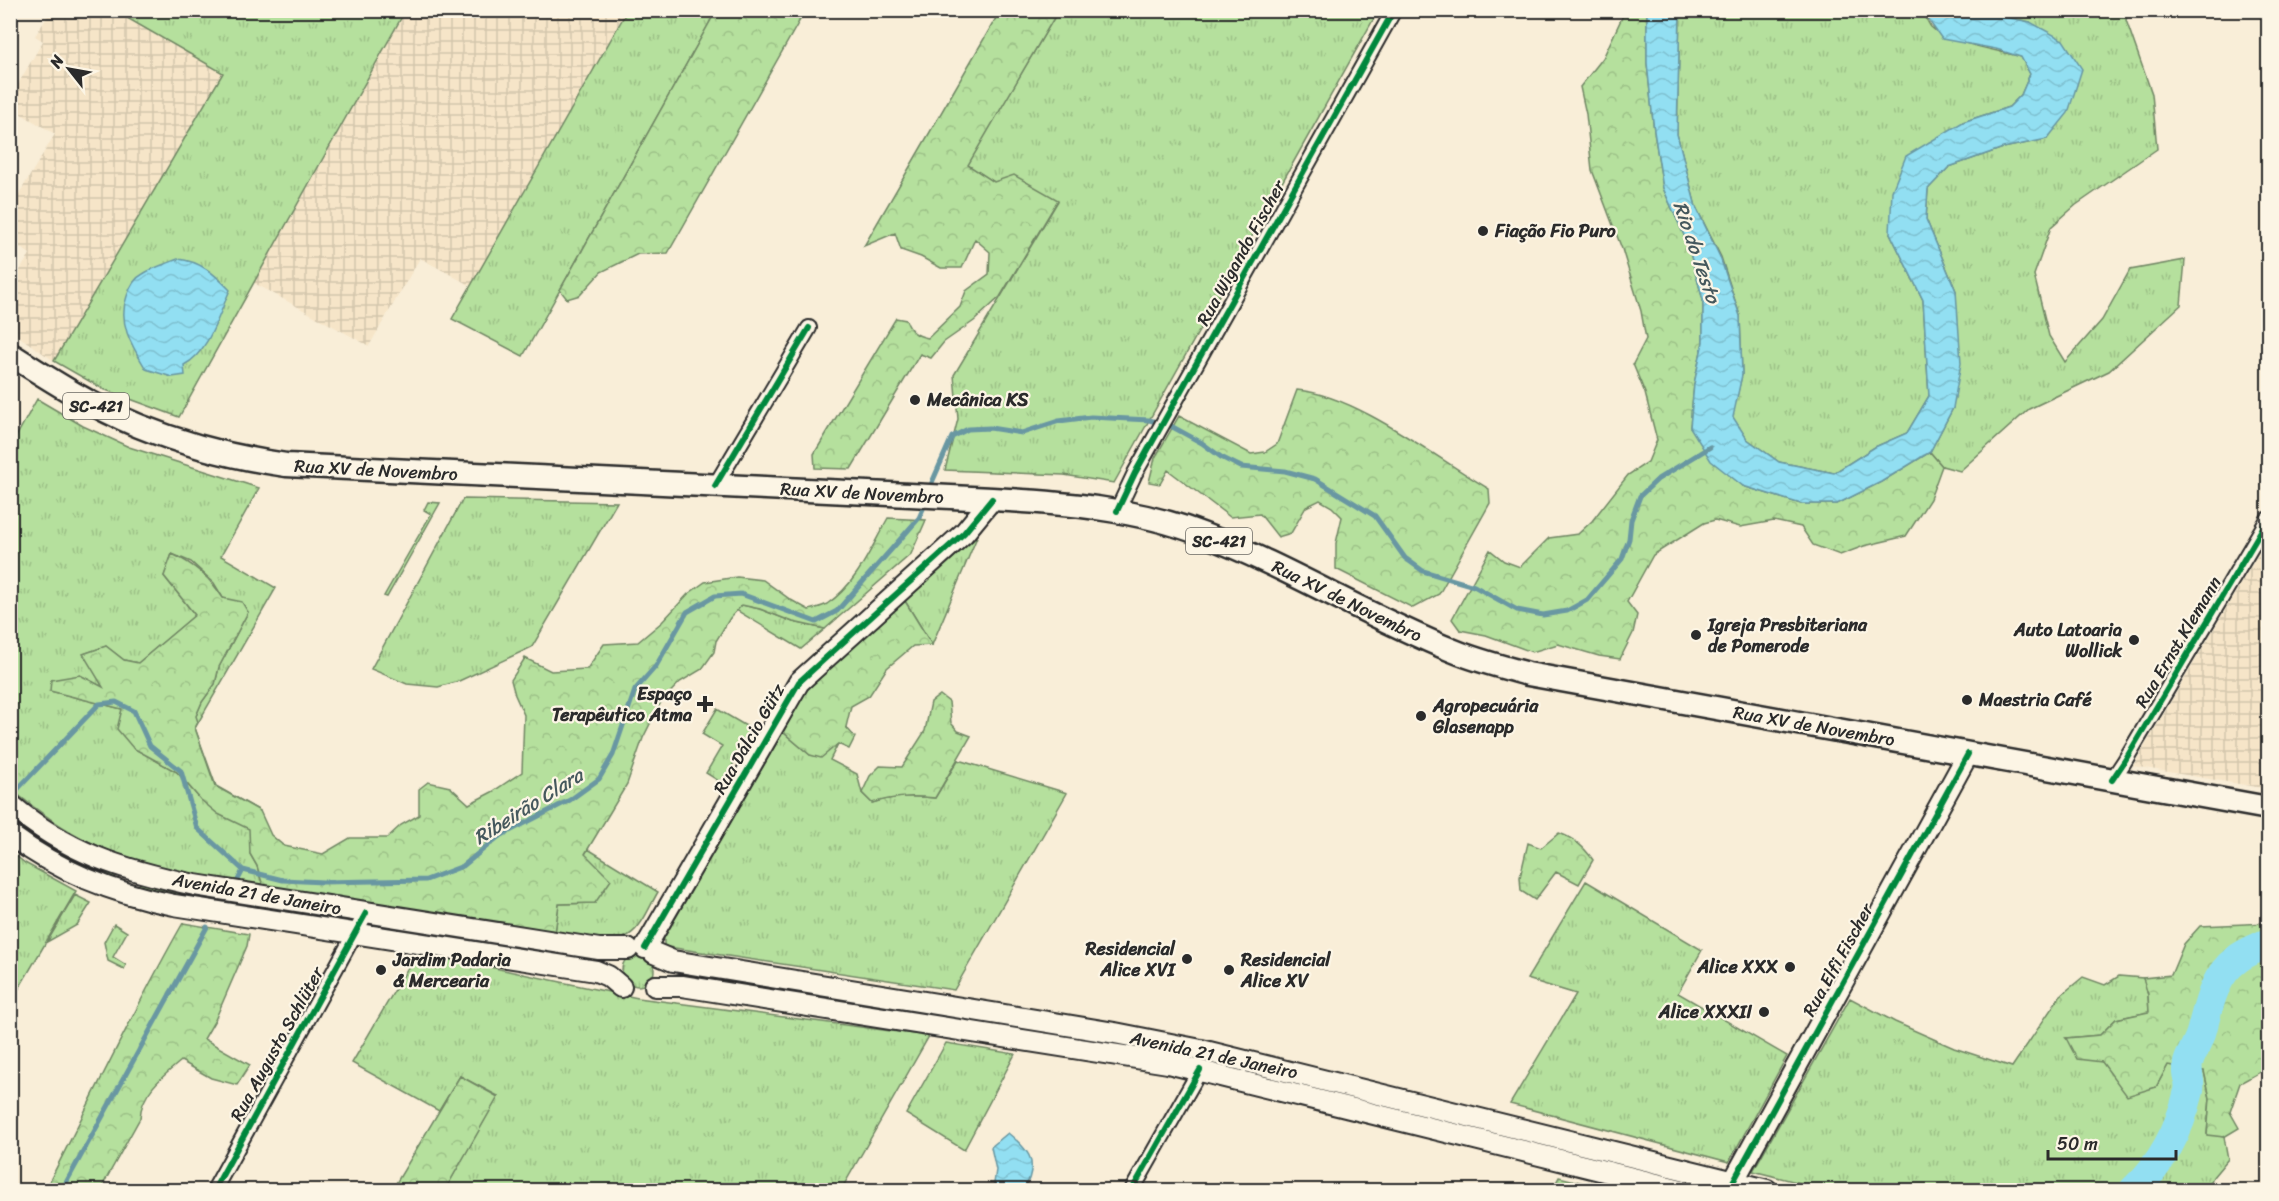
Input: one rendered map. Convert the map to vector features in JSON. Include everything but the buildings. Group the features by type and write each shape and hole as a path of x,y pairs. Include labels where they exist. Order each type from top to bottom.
{"main road":[{"name":"Rua XV de Novembro","path":"10,354 76,395 140,426 212,450 267,462 327,468 992,499 1117,511 1160,520 1200,533 1426,639 1493,664 1528,674 2268,808"},
{"name":"Rua Dálcio Gütz","path":"642,950 799,682 964,533 992,499"},
{"name":"Rua Elfi Fischer","path":"1733,1182 1968,754"},
{"name":"Avenida 21 de Janeiro","path":"14,807 65,843 128,870 195,885 599,949 642,950 674,961 1115,1033 1201,1050 1767,1191"},
{"name":"Avenida 21 de Janeiro","path":"10,835 53,863 116,891 174,905 596,971 608,976 621,987"},
{"path":"116,891 128,870"},
{"path":"642,950 659,959 661,973 655,986 649,991 634,993 621,987 615,974 615,966 621,953 642,950"},
{"name":"Avenida 21 de Janeiro","path":"655,986 682,986 1096,1050 1200,1070 1681,1191"}],"street":[{"name":"Rua Wigando Fischer","path":"1117,511 1135,472 1394,10"},
{"path":"715,486 809,328"},
{"name":"Rua Ernst Klemann","path":"2112,780 2268,519"},
{"name":"Rua Augusto Schlüter","path":"214,1191 366,913"},
{"path":"1132,1191 1200,1070"}],"shaded area":[{"path":"51,11 115,11 224,73 54,361 11,331 10,286 30,254 11,242 11,207 55,134 11,108 11,96 43,41 35,36"},
{"path":"405,11 627,11 471,286 420,258 369,346 254,283"},
{"path":"2268,538 2268,789 2133,766"}],"green space":[{"path":"115,11 405,11 179,417 103,389 54,361 223,73"},
{"path":"627,11 716,11 523,356 452,319"},
{"path":"716,11 805,11 668,253 638,254 601,272 580,295 567,299 560,290"},
{"path":"1000,11 1058,11 968,165 994,182 1014,175 1058,200 1000,297 974,321 944,342 931,358 920,354 851,469 815,468 814,454 896,318 906,320 914,332 928,338 960,307 966,291 989,274 990,252 975,239 962,268 941,268 921,257 901,250 895,233 864,246"},
{"path":"1058,11 1378,11 1114,483 1064,475 945,470 958,419 954,375 1058,201 994,182 967,165"},
{"path":"1625,11 1647,11 1647,63 1663,188 1687,242 1703,300 1703,342 1694,384 1690,427 1743,486 1801,504 1837,504 1881,482 1930,452 1942,466 1930,499 1906,536 1864,546 1840,555 1813,545 1801,527 1774,521 1740,527 1715,520 1704,523 1653,555 1627,602 1637,615 1633,633 1620,659 1599,656 1558,644 1532,652 1486,635 1460,630 1452,619 1490,550 1504,561 1520,567 1549,538 1578,534 1592,521 1628,475 1648,462 1657,440 1645,393 1633,364 1646,339 1641,311 1622,249 1592,170 1586,114 1580,87 1603,58"},
{"path":"1680,11 1922,11 1931,27 1938,33 1960,42 2021,57 2030,74 2021,95 2009,107 1963,122 1890,233 1923,300 1929,396 1907,433 1875,447 1834,473 1779,462 1747,439 1732,417 1742,375 1740,316 1721,257 1696,207 1677,134"},
{"path":"1988,11 2129,11 2126,20 2152,94 2157,149 2076,205 2051,227 2034,275 2049,336 2065,362 2102,320 2130,270 2185,260 2181,305 2109,371 2029,409 1960,471 1942,466 1930,452 1953,408 1956,291 1926,219 1928,189 1949,167 2003,148 2047,139 2030,22 1990,14"},
{"path":"1297,390 1320,394 1370,415 1489,489 1490,503 1439,594 1413,608 1336,569 1336,543 1342,517 1320,500 1306,507 1291,533 1278,537 1260,514 1230,517 1168,470 1160,484 1149,482 1155,458 1179,416 1251,454 1265,452 1277,444"},
{"path":"37,399 83,426 129,447 259,488 221,556 276,588 195,728 216,786 260,811 250,854 257,866 263,886 153,865 110,851 79,837 39,811 11,789 11,446","holes":["172,554 191,562 214,583 223,598 248,612 219,667 215,684 202,702 196,716 195,728 215,786 259,811 201,800 177,772 133,748 122,709 50,691 80,675 104,688 84,654 106,646 124,660 138,663 195,615 164,576"]},
{"path":"463,499 617,502 532,647 459,681 438,687 407,684 371,669"},
{"path":"428,502 440,503 387,597 384,596 431,514 424,510"},
{"path":"888,518 926,520 911,554 825,629 793,622 760,609 742,605 730,618 716,641 714,652 702,669 680,682 661,702 643,738 627,784 585,854 611,880 595,903 559,904 555,933 263,886 257,866 250,854 249,829 218,814 201,800 177,772 133,748 117,729 122,709 50,691 51,680 80,675 103,687 83,654 106,646 124,660 138,663 195,615 164,576 172,554 187,562 207,577 223,598 242,602 248,612 219,667 215,684 202,702 196,716 198,722 195,728 215,786 260,811 271,835 284,846 323,854 350,838 387,838 401,825 419,815 419,789 428,782 450,787 469,804 522,772 524,715 511,680 525,658 551,671 587,669 604,644 638,642 662,622 688,594 705,582 737,577 763,580 809,610 823,606 838,596 855,576"},
{"path":"977,537 932,645 905,601"},
{"path":"905,601 932,645 913,646 887,668 869,696 851,706 846,727 855,737 849,749 838,744 821,758 810,755 783,732 806,691"},
{"path":"742,605 760,609 793,622 825,629 801,649 736,610"},
{"path":"940,695 949,702 951,723 958,731 971,736 935,798 904,797 872,803 862,793 870,776 880,766 902,767 925,731 931,702"},
{"path":"717,709 753,730 722,783 706,773 722,746 702,734"},
{"path":"783,732 810,755 838,744 830,760 857,774 862,793 872,803 904,797 935,798 958,760 1067,793 954,990 664,945 664,938"},
{"path":"14,819 43,840 116,875 114,879 40,844 11,822"},
{"path":"1559,833 1579,844 1593,860 1579,884 1556,872 1535,900 1521,891 1520,877 1528,843 1541,848"},
{"path":"588,849 658,892 638,926 622,938 603,940 555,933 559,904 595,903 585,854"},
{"path":"11,852 25,863 76,891 11,1002"},
{"path":"1586,881 1702,950 1678,993 1787,1056 1729,1162 1510,1104 1576,994 1527,979"},
{"path":"140,882 180,891 325,914 324,920 138,888"},
{"path":"75,895 91,903 77,925 47,942"},
{"path":"183,923 249,934 247,946 215,1020 204,1039 250,1065 237,1085 211,1078 181,1061 160,1079 149,1093 141,1109 140,1118 100,1190 45,1190 129,1022"},
{"path":"2268,923 2268,1059 2262,1071 2240,1083 2230,1112 2239,1128 2224,1137 2207,1135 2210,1098 2204,1071 2168,1065 2156,1087 2127,1096 2102,1062 2077,1059 2066,1038 2100,1035 2116,1019 2149,1012 2148,995 2143,978 2171,975 2184,944 2200,926"},
{"path":"114,924 127,932 113,957 126,965 124,969 108,961 104,942"},
{"path":"391,925 603,956 602,964 391,933"},
{"path":"417,952 638,998 929,1036 841,1190 445,1190 498,1096 460,1076 439,1111 352,1063"},
{"path":"638,954 650,958 654,970 650,982 638,986 626,982 622,970 626,958"},
{"path":"685,971 1206,1058 1741,1190 1718,1190 1343,1097 684,977"},
{"path":"2119,976 2143,978 2148,995 2149,1012 2116,1019 2100,1035 2066,1038 2102,1062 2156,1087 2168,1065 2204,1071 2210,1098 2207,1134 2224,1137 2228,1159 2213,1177 2207,1190 1828,1190 1753,1171 1850,998 1895,1022 1954,1048 2012,1067 2060,996 2083,977 2105,985"},
{"path":"946,1043 1015,1054 964,1150 906,1114"},
{"path":"460,1076 498,1097 445,1190 392,1190"},
{"path":"1559,1177 1612,1190 1552,1190"}],"water":[{"name":"Rio do Testo","path":"1647,11 1680,11 1677,134 1696,207 1720,257 1740,316 1742,375 1733,417 1747,439 1779,462 1834,473 1875,447 1907,433 1929,396 1923,300 1890,233 1892,191 1906,156 1963,122 2009,107 2021,95 2030,74 2021,57 1996,49 1942,39 1922,11 1988,11 1990,14 2030,22 2063,40 2082,69 2068,113 2047,139 2003,148 1949,167 1928,189 1926,219 1956,291 1961,363 1953,408 1930,452 1881,482 1837,504 1801,504 1743,486 1711,461 1690,427 1694,384 1703,342 1703,300 1687,242 1663,188 1647,63"},
{"path":"178,259 193,262 207,269 230,290 207,342 193,359 184,365 185,375 172,377 146,369 127,334 124,306 133,283 140,276 151,269"},
{"path":"1008,1133 1022,1146 1030,1158 1031,1172 1024,1190 993,1190 996,1170 991,1147"}],"waterway":[{"name":"Ribeirão Clara","path":"930,487 952,437 968,429 990,428 1022,433 1059,421 1091,417 1149,420 1169,425 1241,467 1285,471 1315,479 1375,516 1405,558 1423,571 1474,586 1517,610 1543,615 1567,611 1587,600 1622,559 1629,539 1631,520 1640,496 1658,479 1710,447"},
{"name":"Ribeirão Clara","path":"10,797 99,704 116,702 134,711 150,746 181,771 197,828 243,870 283,880 323,882 426,880 463,866 498,837 570,800 599,779 613,755 635,690 656,666 687,612 715,596 741,594 816,622 837,611 919,518 926,502"},
{"path":"238,880 243,870"},
{"path":"62,1190 207,927"},
{"path":"2134,1190 2153,1169 2169,1145 2181,1118 2189,1091 2188,1063 2200,1037 2209,1003 2217,984 2228,967 2236,960 2247,952 2268,943"}],"cycle path":[{"path":"1117,511 1135,473 1394,10"},
{"path":"715,486 809,328"},
{"path":"645,948 799,682 964,533 992,499"},
{"path":"2112,780 2268,519"},
{"path":"1733,1182 1968,754"},
{"path":"214,1190 366,913"},
{"path":"1132,1190 1200,1070"}],"place":[{"name":"Fiação Fio Puro","path":"1483,231"},
{"name":"Mecânica KS","path":"915,400"},
{"name":"Igreja Presbiteriana de Pomerode","path":"1696,635"},
{"name":"Auto Latoaria Wollick","path":"2134,640"},
{"name":"Maestria Café","path":"1967,700"},
{"name":"Espaço Terapêutico Atma","path":"705,704"},
{"name":"Agropecuária Glasenapp","path":"1421,716"},
{"name":"Residencial Alice XVI","path":"1187,959"},
{"name":"Alice XXX","path":"1790,967"},
{"name":"Jardim Padaria & Mercearia","path":"381,970"},
{"name":"Residencial Alice XV","path":"1229,970"},
{"name":"Alice XXXII","path":"1764,1012"}]}
